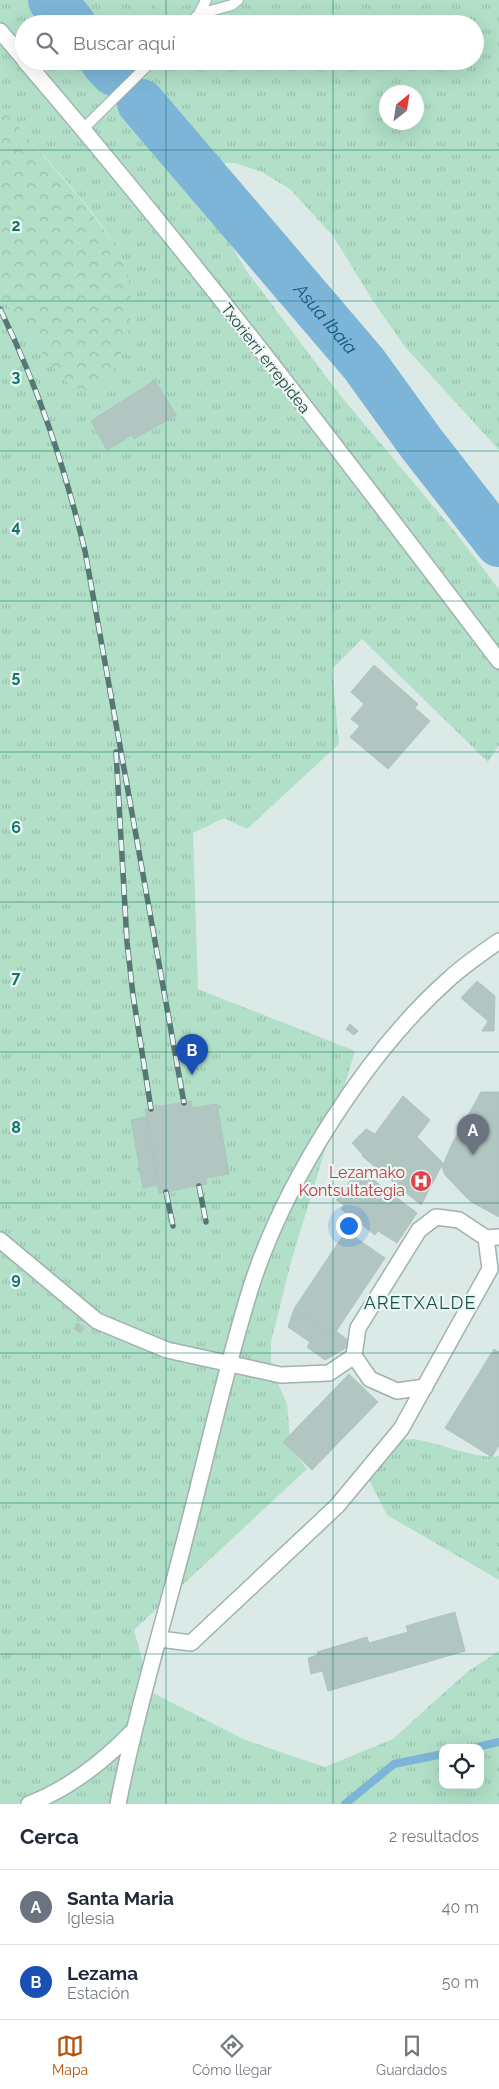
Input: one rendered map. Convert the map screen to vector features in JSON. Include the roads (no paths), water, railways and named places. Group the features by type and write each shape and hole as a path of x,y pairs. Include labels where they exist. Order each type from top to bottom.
{"street":[{"name":"Txorierri errepidea","path":"0,31 15,48"},
{"name":"Txorierri errepidea","path":"34,70 83,128 327,435 499,661"},
{"path":"118,1804 133,1731 160,1639 230,1363 252,1286 270,1238 295,1185 338,1110 369,1067 405,1023 449,978 499,940"},
{"path":"160,1639 191,1643 337,1506 401,1429 425,1387 490,1269 492,1237 459,1220 436,1217 419,1230 358,1328 354,1356 370,1379 397,1391 425,1387"},
{"path":"0,1240 97,1321 166,1350 280,1375 329,1372 354,1356"},
{"path":"29,1804 72,1782 110,1754 133,1731"}],"lane":[{"path":"199,14 206,0"},
{"path":"199,14 232,5 238,0"},
{"path":"83,128 143,70"}],"waterway":[{"name":"Asua Ibaia","path":"52,0 64,15"},
{"name":"Asua Ibaia","path":"141,103 364,364 421,443 499,543"},
{"path":"484,1745 499,1742"},
{"path":"345,1804 394,1764 439,1755"}],"railway":[{"path":"0,309 27,368 49,428 85,551 184,1103"},
{"path":"116,752 127,942 133,995 151,1109"},
{"path":"199,1186 206,1222"},
{"path":"166,1192 173,1226"}],"place":[{"name":"Lezama","path":"192,1075"},
{"name":"Santa Maria","path":"473,1155"},
{"name":"Lezamako Kontsultategia","path":"421,1181"}],"district":[{"name":"ARETXALDE","path":"420,1303"}]}
